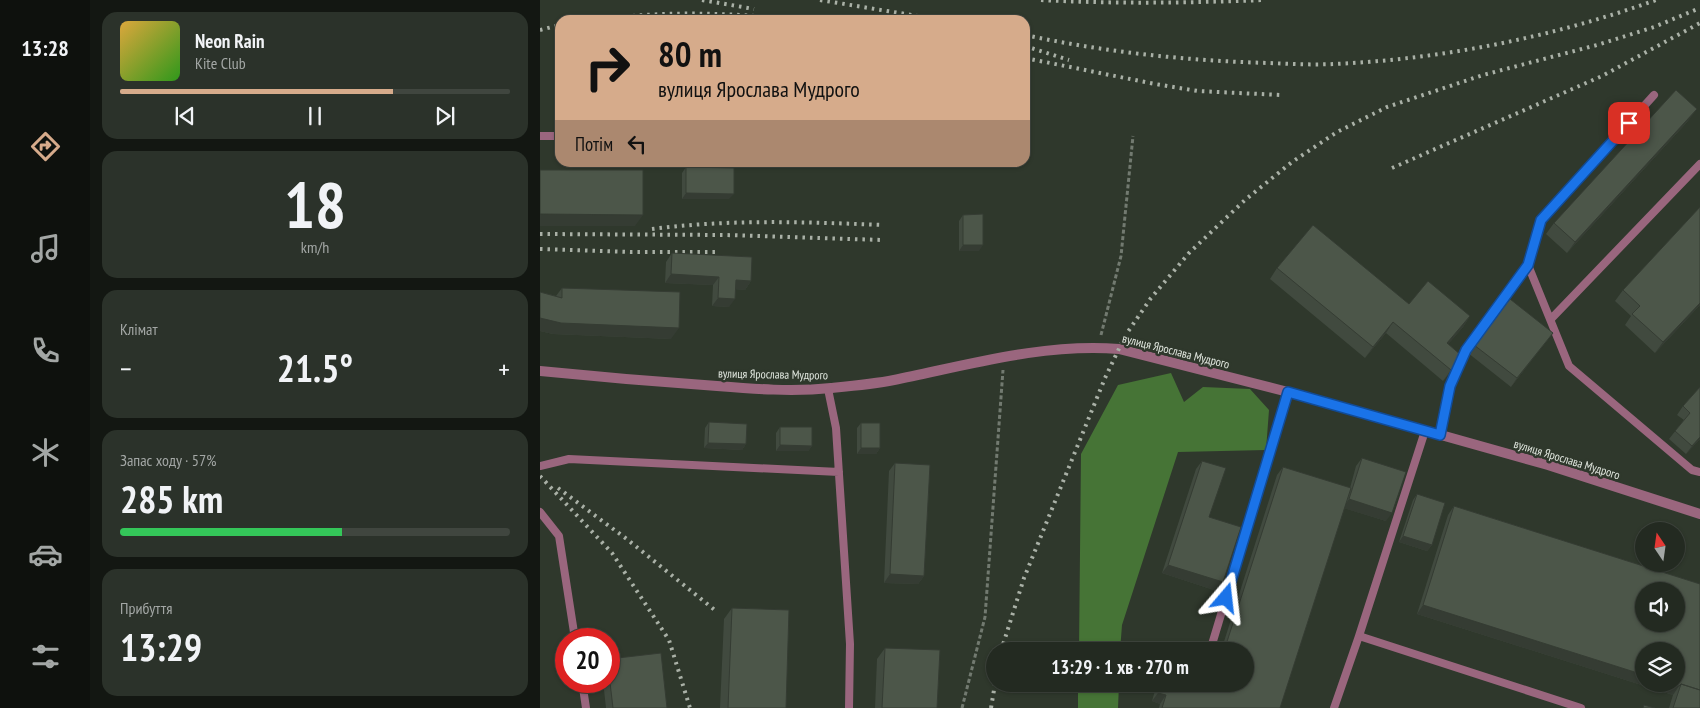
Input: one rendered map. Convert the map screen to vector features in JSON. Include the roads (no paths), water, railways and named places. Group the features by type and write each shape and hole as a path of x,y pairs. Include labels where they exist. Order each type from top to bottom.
{"street":[{"name":"вулиця Ярослава Мудрого","path":"540,371 644,381 765,389 828,389 892,381 1004,357 1065,349 1098,347 1119,349 1288,392 1548,465 1700,514"}],"lane":[{"path":"1440,435 1450,386 1466,350 1528,265 1541,220 1654,96"},
{"path":"540,136 555,136"},
{"path":"1551,319 1700,164"},
{"path":"1528,265 1570,366 1692,470 1700,472"},
{"path":"828,389 836,428 839,472 850,644 849,708"},
{"path":"1213,642 1288,392"},
{"path":"1334,708 1425,431"},
{"path":"540,466 569,459 839,472"},
{"path":"540,512 558,536 573,628"},
{"path":"1359,636 1581,708"},
{"path":"584,693 586,708"}],"railway":[{"path":"702,0 754,9"},
{"path":"820,0 912,15"},
{"path":"1041,0 1152,3 1264,0"},
{"path":"1030,36 1116,51 1178,58 1239,62 1334,64 1416,57 1498,44 1578,25 1656,0"},
{"path":"1004,642 1024,578 1105,378 1125,336 1151,298 1189,253 1245,200 1292,162 1337,132 1387,107 1483,75 1597,45 1654,27 1700,8"},
{"path":"648,15 724,15"},
{"path":"1392,168 1602,76 1700,23"},
{"path":"540,30 555,26"},
{"path":"1030,48 1069,60"},
{"path":"1030,59 1198,91 1280,95"},
{"path":"652,229 739,223 797,222 884,225"},
{"path":"540,234 726,235 882,240"},
{"path":"540,249 717,252"},
{"path":"540,476 612,553 669,640 690,708"},
{"path":"558,488 628,540 716,611"},
{"path":"991,708 994,692"}]}
